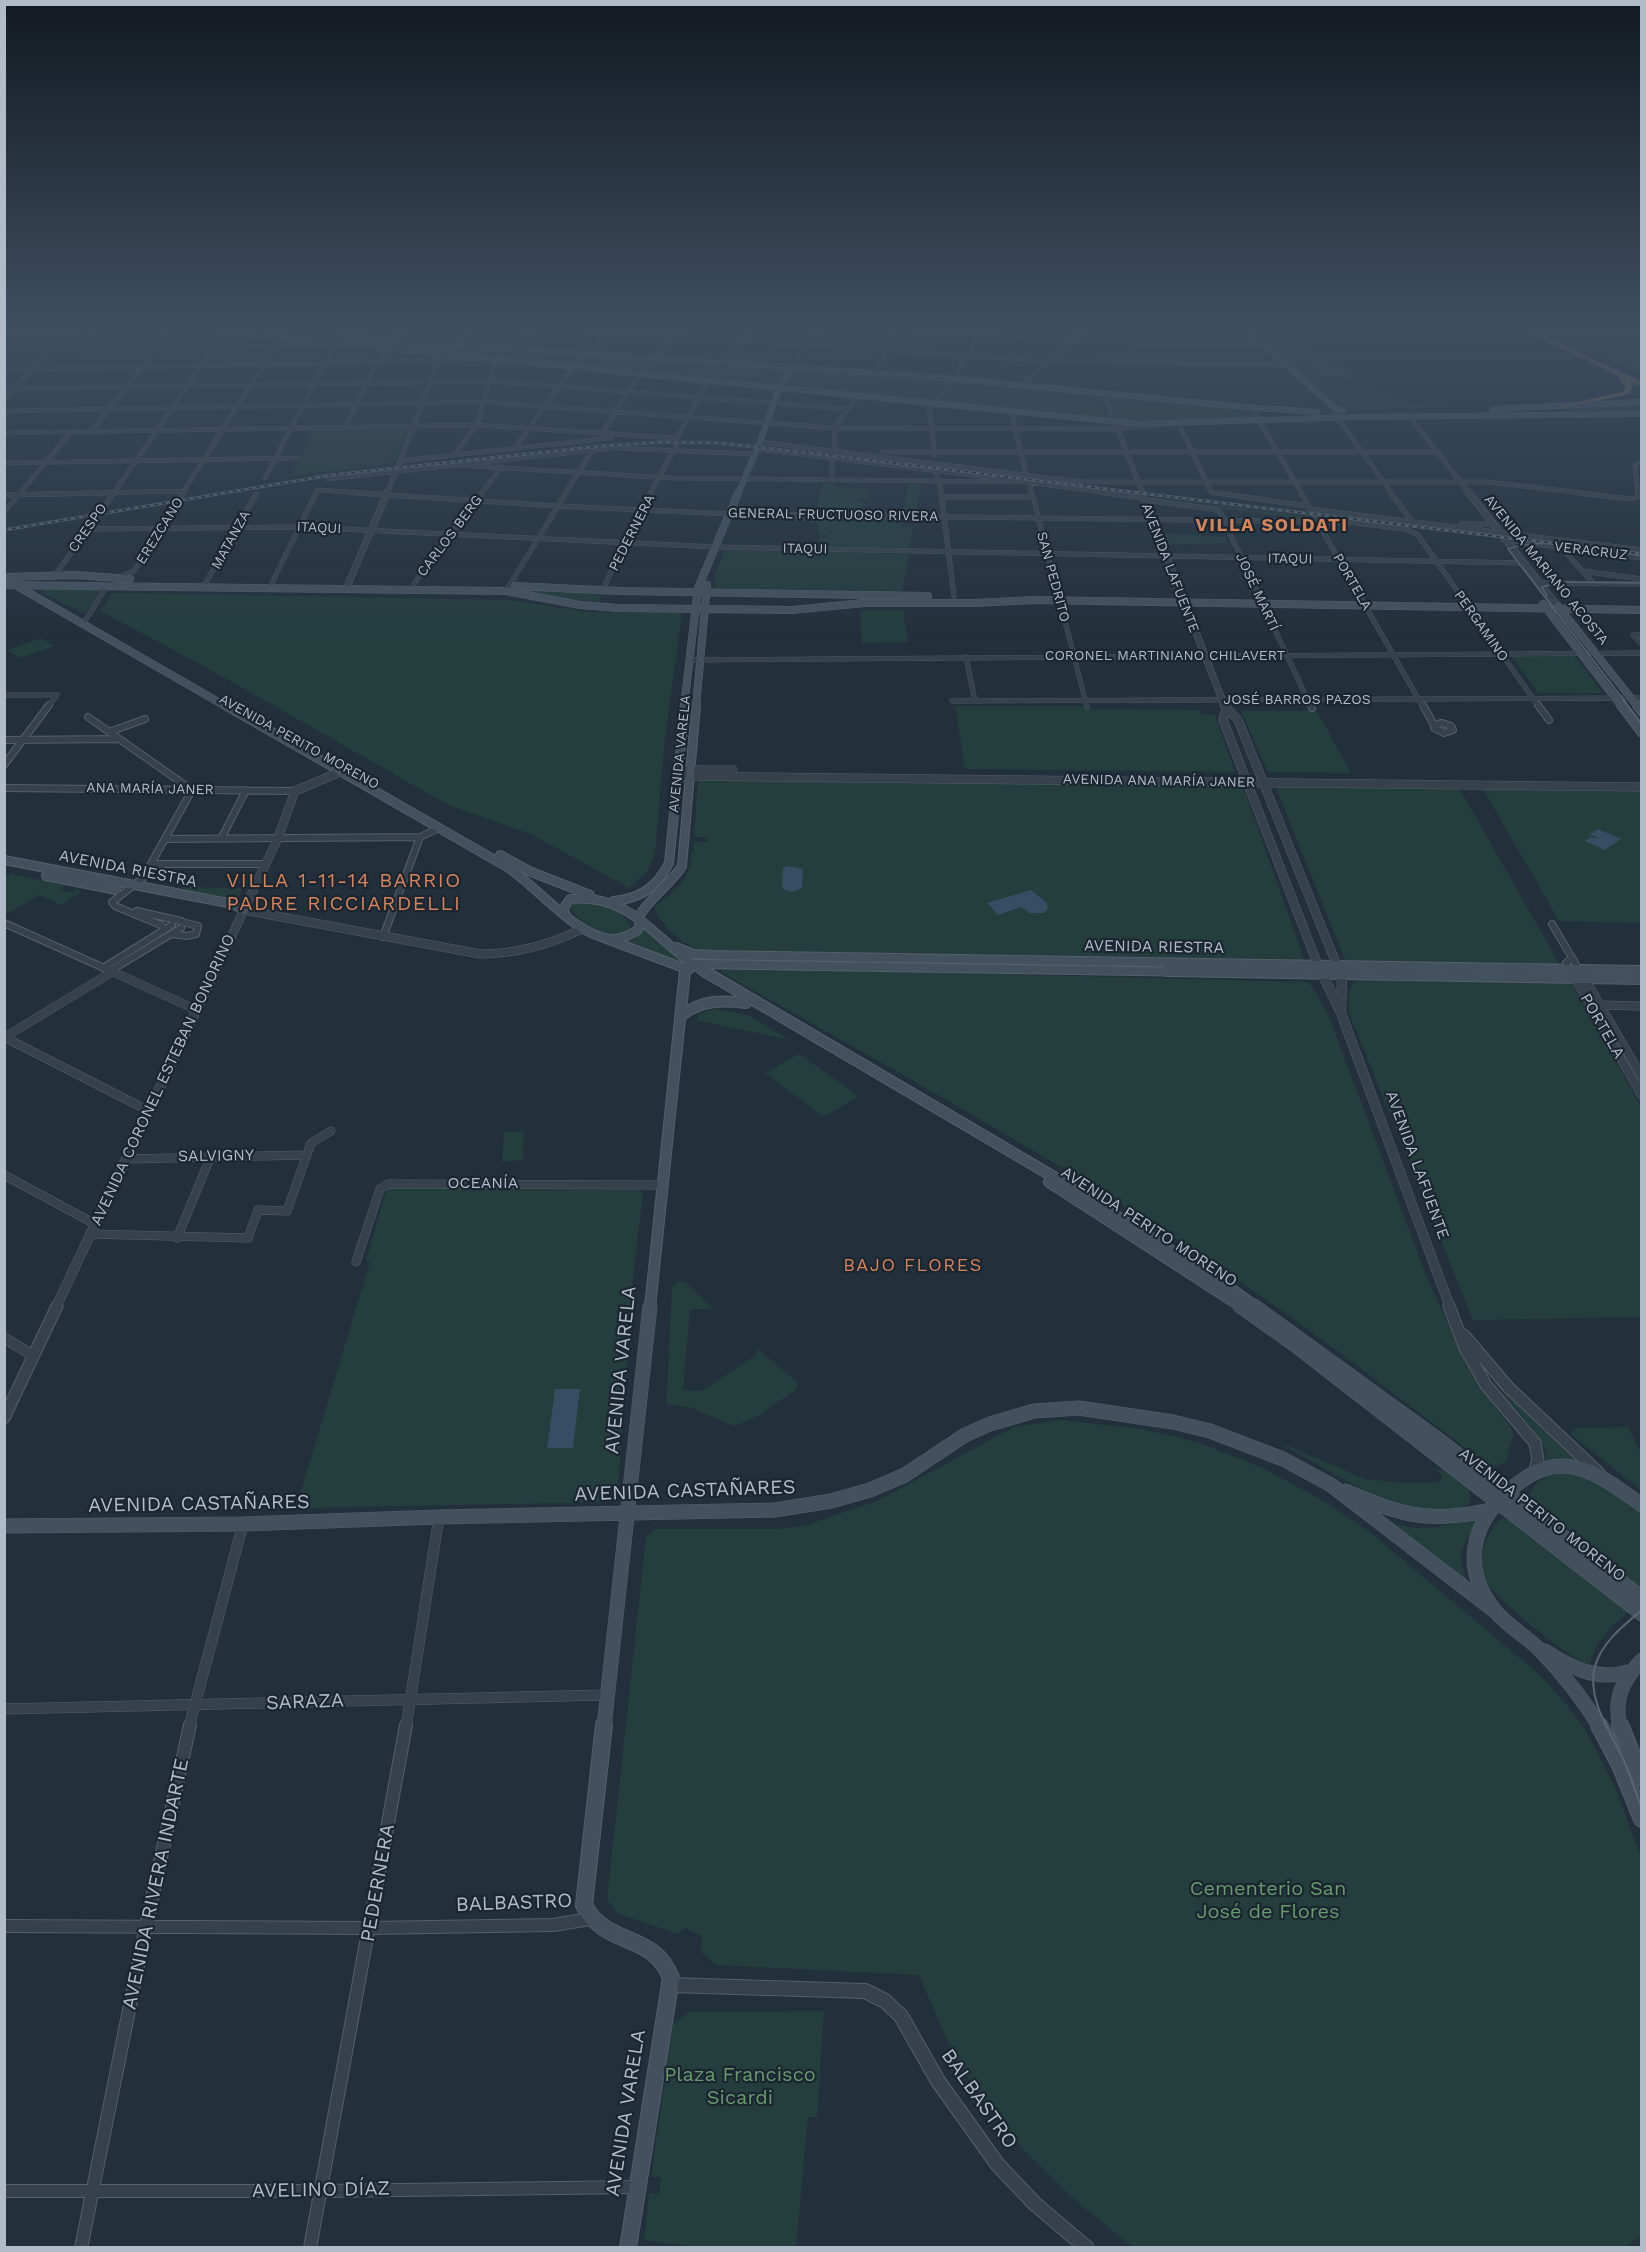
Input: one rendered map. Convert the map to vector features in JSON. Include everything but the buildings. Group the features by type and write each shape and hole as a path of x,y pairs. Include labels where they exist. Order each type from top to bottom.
{"main road":[{"name":"AVENIDA VARELA","path":"609,901 635,898 644,894 663,877 669,863 696,609 706,572 764,429"},
{"path":"5,577 55,575 206,584"},
{"name":"AVENIDA PERITO MORENO","path":"5,577 344,771 522,867 599,898"},
{"path":"19,586 42,579 94,577"},
{"path":"4,585 272,584 1467,605 1641,605"},
{"path":"348,586 414,584 508,588 580,605 618,608 770,610 864,603 1059,598"},
{"name":"AVENIDA PERITO MORENO","path":"19,586 86,621 515,873 582,929 688,966 746,1003 1046,1180 1218,1290 1308,1355 1641,1614"},
{"path":"618,608 604,600 609,594 621,591"},
{"name":"AVENIDA VARELA","path":"596,935 614,938 629,936 638,930 639,919 644,907 670,885 682,866 705,609 702,592"},
{"path":"769,593 781,595 787,602 784,606 770,610"},
{"name":"AVENIDA MARIANO ACOSTA","path":"1545,606 1641,733"},
{"path":"1558,606 1641,610"},
{"name":"AVENIDA MARIANO ACOSTA","path":"1558,606 1641,711"},
{"path":"684,706 697,706"},
{"name":"AVENIDA RIESTRA","path":"4,860 39,871 226,910 244,910"},
{"name":"AVENIDA RIESTRA","path":"4,868 39,871"},
{"path":"567,916 564,906 570,899 581,896 609,901"},
{"name":"AVENIDA PERITO MORENO","path":"609,901 630,911 668,943 688,966"},
{"name":"AVENIDA RIESTRA","path":"668,943 687,952 703,955 835,962 1576,973 1641,978"},
{"name":"AVENIDA RIESTRA","path":"688,966 711,969 835,962"},
{"name":"AVENIDA VARELA","path":"590,1919 584,1905 688,966"},
{"name":"AVENIDA PERITO MORENO","path":"711,969 1054,1177 1223,1283 1326,1356 1499,1502 1641,1598"},
{"name":"AVENIDA RIESTRA","path":"1576,973 1641,970"},
{"path":"682,1014 689,1008 710,1001 746,1003"},
{"name":"AVENIDA CASTAÑARES","path":"4,1526 243,1524 439,1517 775,1510 831,1501 870,1490 905,1474 966,1435 990,1424 1034,1411 1054,1408 1125,1413 1210,1431 1283,1459 1331,1485 1411,1516 1447,1520 1499,1502"},
{"path":"1628,1672 1610,1677 1593,1676 1566,1664 1536,1645 1496,1612 1475,1574 1472,1562 1478,1539 1499,1502 1534,1472 1560,1465 1590,1472 1641,1505"},
{"name":"AVENIDA CASTAÑARES","path":"1331,1485 1496,1612"},
{"path":"1536,1645 1571,1685 1600,1725 1624,1772 1641,1819"},
{"path":"1641,1660 1628,1672 1615,1698 1616,1712 1641,1778"},
{"name":"BALBASTRO","path":"590,1919 606,1932 654,1951 669,1971 670,1985"},
{"name":"AVENIDA VARELA","path":"628,2247 670,1985"}],"street":[{"path":"4,433 218,429"},
{"name":"EREZCANO","path":"86,621 107,585 115,578 134,571 224,429"},
{"path":"265,478 290,429"},
{"path":"348,586 413,429"},
{"path":"454,455 474,429"},
{"path":"514,448 528,429"},
{"path":"542,429 677,441"},
{"path":"599,439 605,429"},
{"name":"PEDERNERA","path":"603,590 624,543 683,429"},
{"path":"834,429 836,451"},
{"path":"931,429 935,463"},
{"path":"1013,429 1026,474"},
{"name":"AVENIDA LAFUENTE","path":"1117,429 1222,700 1226,709 1238,720 1340,969 1341,1013"},
{"path":"1181,429 1209,490 1215,494 1412,522 1641,550"},
{"name":"PORTELA","path":"1263,429 1434,725"},
{"path":"1347,429 1412,522"},
{"name":"AVENIDA MARIANO ACOSTA","path":"1419,429 1558,606"},
{"name":"CRESPO","path":"55,575 158,430"},
{"path":"4,512 72,431"},
{"path":"400,460 635,436"},
{"path":"760,442 1083,482 1495,483 1635,499 1638,497 1635,465 1641,461"},
{"path":"328,479 622,448 755,451 1029,482 1144,499"},
{"path":"508,588 592,451"},
{"path":"848,453 1436,452"},
{"path":"4,463 297,458"},
{"path":"832,458 832,481"},
{"name":"CARLOS BERG","path":"414,584 507,459"},
{"path":"456,465 578,476 743,482 1029,482"},
{"path":"936,471 945,516 954,596"},
{"name":"SAN PEDRITO","path":"1029,482 1086,704"},
{"name":"GENERAL FRUCTUOSO RIVERA","path":"300,527 317,490 557,506 730,514 1316,521 1349,522 1413,532"},
{"path":"4,495 184,491"},
{"name":"MATANZA","path":"206,584 256,494"},
{"path":"942,497 1032,497"},
{"name":"JOSÉ MARTÍ","path":"1144,499 1216,510 1224,520 1312,708"},
{"path":"1424,523 1492,524"},
{"path":"272,584 300,527"},
{"name":"ITAQUI","path":"87,530 300,527 716,547 1522,563"},
{"name":"PERGAMINO","path":"1413,532 1418,535 1549,720"},
{"name":"VERACRUZ","path":"1505,540 1641,558"},
{"path":"1562,548 1594,584"},
{"path":"1582,571 1641,579"},
{"path":"1539,583 1641,584"},
{"path":"1641,635 1633,635 1641,644"},
{"name":"CORONEL MARTINIANO CHILAVERT","path":"689,660 1641,653"},
{"path":"966,657 975,701"},
{"path":"4,695 57,695 4,765"},
{"name":"JOSÉ BARROS PAZOS","path":"952,701 1086,704 1308,699 1641,698"},
{"name":"AVENIDA LAFUENTE","path":"1226,709 1223,721 1245,780 1319,969 1341,1013 1470,1359 1477,1372 1535,1443 1538,1460 1534,1472"},
{"path":"88,717 192,790 143,878 112,902 118,907 161,925 167,932 187,936 196,933 198,926 181,924 118,907"},
{"path":"109,732 144,719"},
{"path":"4,740 119,739"},
{"path":"295,791 344,771"},
{"name":"AVENIDA ANA MARÍA JANER","path":"678,773 1599,784 1641,782"},
{"name":"AVENIDA ANA MARÍA JANER","path":"1599,784 1641,788"},
{"name":"ANA MARÍA JANER","path":"4,788 295,791"},
{"path":"221,839 246,790"},
{"name":"AVENIDA CORONEL ESTEBAN BONORINO","path":"4,1418 266,864 295,791"},
{"path":"166,839 420,837 439,828"},
{"path":"383,937 420,837"},
{"path":"152,864 266,864"},
{"name":"AVENIDA RIESTRA","path":"244,910 446,949 495,954 537,949 582,929"},
{"path":"4,923 197,1010"},
{"path":"167,932 172,925 173,928 181,924"},
{"path":"5,1037 181,924"},
{"path":"1552,924 1572,957 1566,963 1576,973"},
{"name":"PORTELA","path":"1576,973 1589,1005 1641,1096"},
{"name":"PORTELA","path":"1576,973 1600,1005 1641,1077"},
{"path":"1589,1005 1641,1006"},
{"path":"5,1037 149,1111"},
{"path":"4,1049 15,1042"},
{"path":"90,1234 248,1238 258,1210 287,1211 311,1143 331,1131"},
{"name":"SALVIGNY","path":"127,1159 306,1155"},
{"path":"177,1238 211,1156"},
{"path":"4,1174 95,1224"},
{"name":"OCEANÍA","path":"356,1262 380,1189 388,1184 664,1185"},
{"name":"AVENIDA LAFUENTE","path":"1459,1329 1508,1387 1610,1483"},
{"path":"4,1338 34,1356"},
{"name":"PEDERNERA","path":"310,2247 411,1699 439,1517"},
{"name":"AVENIDA RIVERA INDARTE","path":"81,2247 146,1926 194,1705 243,1524"},
{"name":"SARAZA","path":"4,1709 606,1695"},
{"name":"BALBASTRO","path":"4,1926 370,1928 554,1925 590,1919"},
{"name":"BALBASTRO","path":"670,1985 865,1991 885,2001 901,2016 943,2090 998,2165 1035,2204 1087,2247"},
{"name":"AVELINO DÍAZ","path":"4,2191 321,2191 637,2187"}],"green space":[{"path":"314,429 407,429 394,463 291,476"},
{"path":"823,484 834,484 834,487 870,489 868,499 835,497 857,499 864,503 862,513 815,512"},
{"path":"908,484 921,484 916,514 903,514"},
{"path":"1150,497 1308,516 1310,519 1297,520 1296,518 1154,500"},
{"path":"788,517 894,519 894,521 910,519 903,520 902,527 913,527 910,548 816,547 820,538 830,536 818,534 819,523 792,520"},
{"path":"1163,533 1225,537 1227,543 1168,545"},
{"path":"727,550 909,554 902,591 716,588 714,578"},
{"path":"44,589 102,589 85,614 41,592"},
{"path":"521,589 605,593 600,597 599,602 564,598"},
{"path":"112,594 508,600 588,612 682,613 665,738 655,852 647,872 629,888 533,835 448,805 227,679 101,611"},
{"path":"903,610 908,642 862,643 860,611"},
{"path":"41,638 55,646 20,658 7,650"},
{"path":"1573,656 1577,658 1603,693 1538,693 1512,657"},
{"path":"955,706 1084,706 1088,709 1198,710 1201,714 1215,715 1235,772 965,769"},
{"path":"1241,711 1317,711 1351,773 1268,772"},
{"path":"702,779 1243,786 1304,959 708,951 699,949 675,936 663,923 654,907 685,878 691,853 694,851 693,842 708,842 708,837 694,837 698,781"},
{"path":"1275,785 1455,788 1461,791 1560,965 1346,962"},
{"path":"1483,789 1641,791 1641,923 1559,921"},
{"path":"10,874 65,885 60,890 72,893 76,890 82,891 62,905 39,895 5,915 5,878"},
{"path":"184,887 243,888 236,901 183,889"},
{"path":"576,901 600,904 621,913 631,926 629,932 613,934 588,925 570,908"},
{"path":"644,929 681,962 622,943 634,939"},
{"path":"725,967 1309,982 1328,1014 1426,1275 1467,1366 1514,1432 1506,1462 1492,1468 1320,1338 1197,1253 1063,1168 721,972"},
{"path":"1357,979 1570,980 1641,1107 1641,1317 1473,1320 1349,1013 1350,990"},
{"path":"716,1009 748,1015 790,1040 701,1021 696,1023 699,1014"},
{"path":"799,1054 859,1096 824,1117 765,1073"},
{"path":"524,1131 523,1160 502,1162 504,1132"},
{"path":"390,1188 639,1190 643,1193 634,1266 617,1502 296,1508 370,1262 366,1261 386,1191"},
{"path":"680,1281 685,1282 714,1309 690,1309 683,1390 702,1391 756,1355 757,1348 798,1383 797,1389 753,1419 734,1426 692,1408 666,1404 672,1289 674,1284"},
{"path":"1476,1355 1583,1462 1565,1459 1546,1463 1545,1450 1538,1436 1497,1386"},
{"name":"Cementerio San José de Flores","path":"1060,1420 1142,1429 1197,1442 1263,1468 1327,1503 1370,1532 1541,1676 1585,1729 1615,1787 1641,1857 1642,2235 1624,2248 1133,2247 1078,2203 1023,2149 975,2090 944,2034 919,1975 716,1965 701,1952 702,1936 685,1928 678,1934 619,1914 607,1900 646,1537 655,1529 777,1529 804,1526 879,1500 1014,1427"},
{"path":"1628,1427 1641,1453 1641,1490 1569,1433 1576,1428"},
{"path":"1274,1440 1365,1479 1405,1483 1441,1482 1442,1475 1433,1468 1451,1472 1468,1489 1471,1498 1469,1504 1461,1509 1447,1512 1401,1507 1370,1494"},
{"path":"1564,1469 1599,1483 1641,1514 1641,1588 1528,1497 1533,1488 1543,1479"},
{"path":"1502,1518 1513,1521 1629,1612 1604,1635 1590,1665 1532,1626 1500,1598 1483,1577 1481,1562 1484,1545"},
{"path":"1476,1519 1477,1523 1464,1546 1461,1559 1469,1584 1392,1523 1413,1528 1437,1527"},
{"name":"Plaza Francisco Sicardi","path":"824,2011 817,2117 808,2117 796,2247 707,2248 644,2240 649,2193 659,2194 661,2177 651,2177 673,2024 689,2012"}],"water":[{"path":"1598,829 1621,839 1605,850 1585,841 1591,837 1600,839 1590,834"},
{"path":"788,866 803,869 802,887 792,892 782,888 783,868"},
{"path":"1031,890 1047,903 1048,908 1044,913 1030,913 1021,907 998,915 987,903"},
{"path":"555,1389 580,1389 573,1448 547,1448"}],"tram line":[{"path":"1642,556 1539,543 1508,549 1642,724"},
{"path":"1547,596 1542,587 1561,582 1642,583"},
{"path":"1642,1610 1614,1635 1603,1649 1598,1657 1593,1679 1601,1715 1624,1761 1642,1809"}],"railway":[{"path":"4,530 331,475 601,446 662,442 719,443 819,454 1642,554"}],"district":[{"name":"VILLA SOLDATI","path":"1272,526"},
{"name":"VILLA 1-11-14 BARRIO PADRE RICCIARDELLI","path":"344,892"},
{"name":"BAJO FLORES","path":"913,1266"}]}
